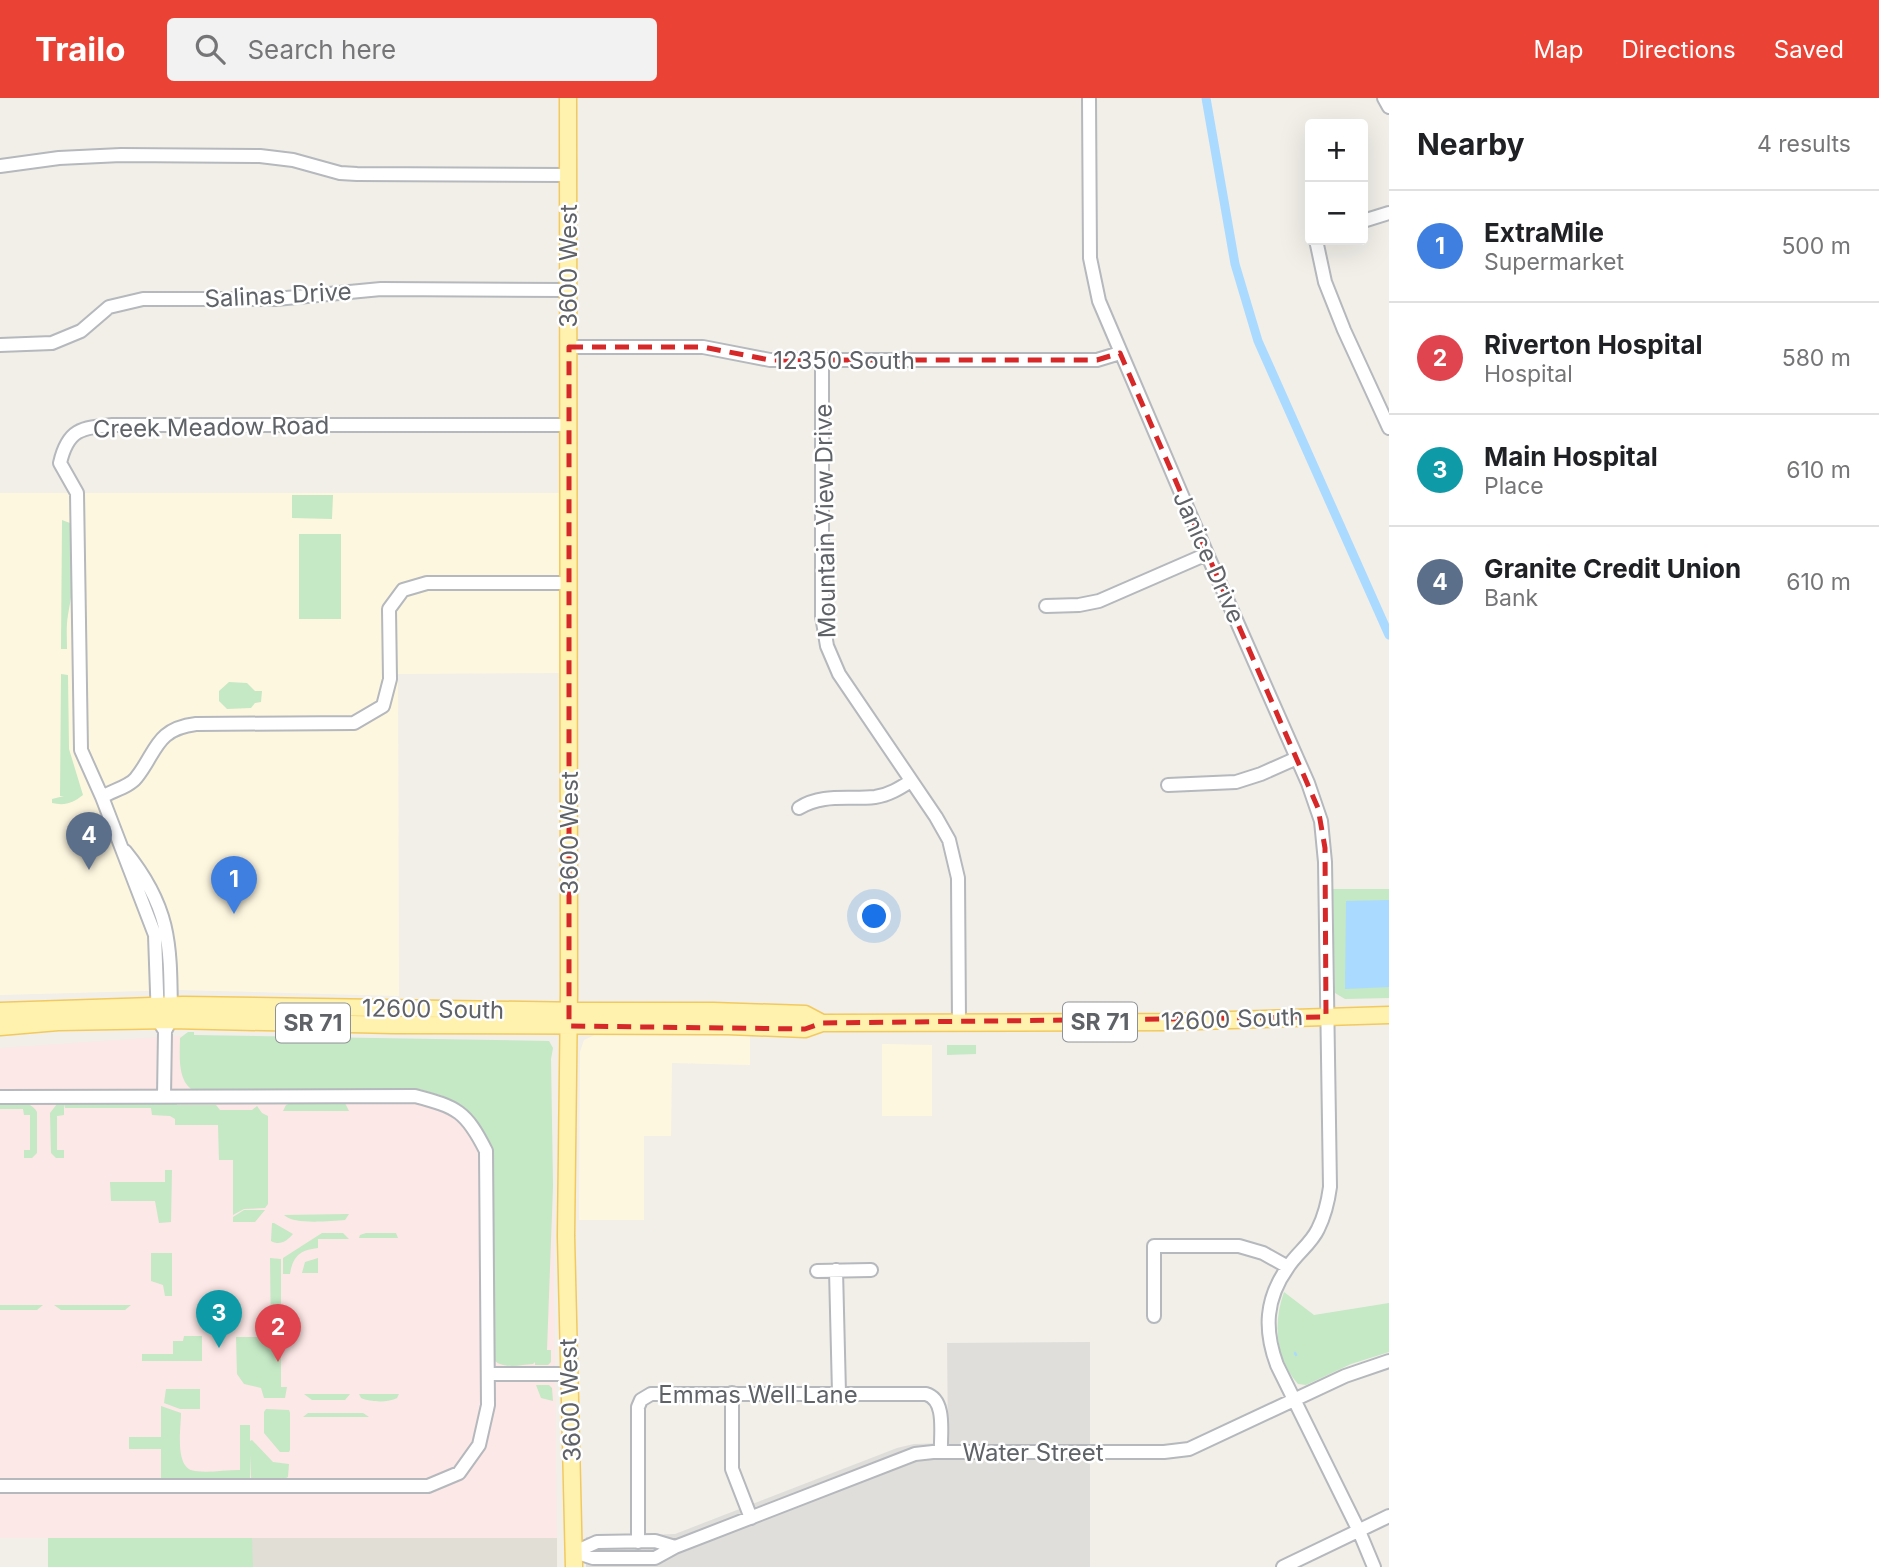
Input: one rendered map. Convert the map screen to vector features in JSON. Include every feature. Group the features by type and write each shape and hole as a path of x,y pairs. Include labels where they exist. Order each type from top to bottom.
{"main road":[{"name":"3600 West","path":"568,98 569,1018 566,1236 575,1559"},
{"name":"12600 South","path":"0,1011 164,1016 569,1018 805,1014 822,1023 1167,1022 1389,1015"},
{"name":"12600 South","path":"0,1027 164,1016"}],"street":[{"name":"Janice Drive","path":"1090,98 1092,273 1099,302 1313,796 1323,835 1330,1187 1327,1208 1318,1230 1288,1267 1271,1302 1267,1323 1270,1345 1294,1400 1374,1567"},
{"path":"1384,98 1389,107"},
{"path":"0,166 121,155 260,156 293,160 340,173 568,175"},
{"path":"1368,219 1389,213"},
{"path":"1317,245 1325,282 1343,330 1389,428"},
{"name":"Salinas Drive","path":"0,345 52,343 81,331 110,307 143,299 276,299 381,289 568,290"},
{"name":"12350 South","path":"569,347 703,347 758,360 1097,360 1119,353"},
{"name":"Mountain View Drive","path":"822,360 822,616 825,636 838,674 943,828 956,866 959,1023"},
{"name":"Creek Meadow Road","path":"164,1016 155,976 155,935 81,750 77,493 61,463 65,443 81,428 113,425 569,425"},
{"path":"1046,606 1100,601 1207,554"},
{"path":"102,797 135,780 154,746 178,726 354,723 383,706 390,678 389,609 403,590 428,583 569,583"},
{"path":"1168,785 1236,782 1297,758"},
{"path":"799,808 810,801 823,798 883,795 911,781"},
{"name":"Creek Meadow Road","path":"121,846 149,882 168,933 170,983 164,1016"},
{"path":"164,1016 164,1096"},
{"path":"0,1097 415,1096 447,1104 472,1124 486,1151 488,1374 488,1405 479,1445 459,1473 428,1486 0,1486"},
{"path":"1154,1316 1154,1246 1251,1248 1288,1267"},
{"path":"836,1270 838,1393"},
{"path":"817,1271 871,1270"},
{"name":"Water Street","path":"575,1559 654,1558 675,1547 915,1454 1164,1452 1189,1449 1345,1376 1389,1361"},
{"path":"488,1374 569,1374"},
{"path":"732,1393 732,1469 751,1518"},
{"name":"Emmas Well Lane","path":"638,1542 638,1411 641,1400 647,1395 921,1393 934,1397 939,1406 941,1452"},
{"path":"1283,1567 1389,1516"},
{"name":"Water Street","path":"575,1559 597,1542 655,1541 675,1547"}],"highlighted area":[{"path":"569,347 703,347 770,360 1097,360 1120,353 1318,808 1325,848 1326,1017 822,1023 805,1029 569,1026"}],"shaded area":[{"path":"0,493 559,493 559,673 398,674 399,996 179,990 0,995"},
{"path":"595,1035 750,1036 750,1065 672,1063 671,1136 644,1136 644,1220 579,1220 580,1052 584,1040"},
{"path":"175,1036 551,1042 557,1538 0,1538 0,1048"},
{"path":"882,1044 932,1045 932,1116 882,1116"},
{"path":"1090,1342 1090,1567 586,1567 586,1537 675,1534 897,1448 914,1444 948,1443 947,1343"},
{"path":"48,1538 557,1538 557,1567 48,1567"}],"green space":[{"path":"292,495 333,495 332,519 292,518"},
{"path":"62,520 70,523 76,544 67,623 67,649 61,649"},
{"path":"299,534 341,534 341,619 299,619"},
{"path":"61,674 68,675 69,749 83,795 65,804 52,803 52,799 64,796 60,796"},
{"path":"229,682 247,683 255,691 262,691 261,702 255,703 251,708 227,709 219,701 219,691"},
{"path":"1333,889 1389,889 1389,998 1345,999 1335,993"},
{"path":"188,1032 194,1032 194,1035 549,1041 553,1048 553,1186 547,1350 551,1350 551,1362 548,1365 535,1365 535,1362 511,1366 500,1364 492,1358 492,1171 465,1110 443,1096 419,1089 191,1089 183,1079 180,1058 180,1038"},
{"path":"947,1045 976,1045 976,1054 947,1055"},
{"path":"177,1102 177,1105 216,1105 220,1110 252,1110 257,1106 268,1116 268,1204 265,1208 244,1209 233,1215 233,1160 219,1160 218,1125 175,1125 175,1119 170,1116 152,1115 151,1108 65,1108 64,1104 64,1115 57,1116 57,1150 64,1150 64,1158 56,1158 51,1153 50,1113 57,1104"},
{"path":"294,1102 345,1103 349,1111 283,1111 286,1105"},
{"path":"0,1103 26,1103 37,1112 37,1153 32,1158 24,1158 24,1150 30,1150 30,1115 24,1115 23,1109 0,1109"},
{"path":"165,1170 172,1170 171,1222 159,1223 155,1201 111,1201 110,1182 165,1182"},
{"path":"244,1210 265,1210 255,1222 233,1222 233,1217"},
{"path":"349,1214 345,1220 321,1221 295,1220 284,1215"},
{"path":"272,1223 293,1234 283,1242 271,1241"},
{"path":"322,1233 343,1233 349,1239 318,1239 318,1248 298,1255 290,1274 283,1274 283,1258"},
{"path":"366,1233 396,1233 398,1238 359,1238"},
{"path":"151,1253 172,1253 172,1296 165,1296 163,1285 151,1281"},
{"path":"270,1258 281,1259 281,1387 287,1387 285,1398 264,1398 261,1388 244,1384 237,1374 236,1337 271,1337"},
{"path":"318,1258 318,1273 302,1273 305,1262"},
{"path":"1284,1292 1314,1315 1389,1303 1389,1352 1351,1364 1306,1385 1298,1384 1285,1363 1278,1340 1278,1316"},
{"path":"0,1305 43,1305 37,1310 0,1310"},
{"path":"54,1305 131,1305 125,1310 61,1310"},
{"path":"184,1336 202,1336 202,1361 142,1361 142,1354 173,1354 173,1341 183,1341"},
{"path":"536,1385 549,1385 552,1388 553,1401 541,1398"},
{"path":"166,1389 200,1389 200,1409 180,1409 164,1403"},
{"path":"304,1394 350,1394 345,1400 312,1400"},
{"path":"359,1394 399,1394 393,1400 379,1401 361,1398"},
{"path":"161,1406 181,1413 181,1456 188,1469 206,1472 240,1470 240,1425 250,1425 250,1441 273,1462 289,1464 288,1477 282,1480 251,1479 250,1454 250,1481 166,1481 161,1478 161,1449 129,1449 129,1437 161,1437"},
{"path":"266,1409 289,1410 289,1452 280,1452 264,1433"},
{"path":"308,1413 363,1413 369,1417 303,1417"},
{"path":"48,1538 252,1538 253,1567 48,1567"}],"water":[{"path":"1389,900 1389,987 1345,989 1346,901"}],"waterway":[{"path":"1206,98 1235,264 1258,341 1389,635"}],"place":[{"name":"Granite Credit Union","path":"89,870"},
{"name":"ExtraMile","path":"234,914"},
{"name":"Main Hospital","path":"219,1348"},
{"name":"Riverton Hospital","path":"278,1362"}]}
